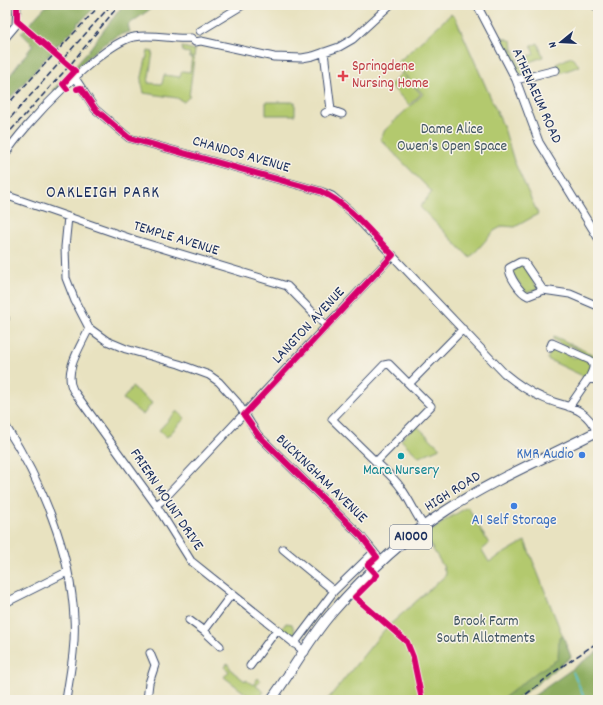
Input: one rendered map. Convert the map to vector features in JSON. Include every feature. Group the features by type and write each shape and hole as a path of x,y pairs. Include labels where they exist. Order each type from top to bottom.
{"main road":[{"name":"HIGH ROAD","path":"271,700 329,617 360,582 424,526 445,511 472,495 597,432"}],"street":[{"path":"5,38 16,25 17,5"},
{"path":"191,38 192,33 195,31 200,31 243,5"},
{"path":"5,155 15,140 64,86 112,46 122,40 144,36 176,39 191,38 195,42 201,41 286,58 302,58 338,47 354,39 390,5"},
{"name":"ATHENAEUM ROAD","path":"477,5 516,80 539,142 598,238"},
{"path":"594,5 598,8"},
{"path":"200,31 202,34 201,41"},
{"path":"324,52 328,112 342,114"},
{"path":"545,65 548,73"},
{"path":"516,80 556,70"},
{"name":"CHANDOS AVENUE","path":"75,78 95,109 129,138 312,189 332,196 350,211 504,373 523,388 542,398 582,412 588,417 597,432"},
{"name":"TEMPLE AVENUE","path":"5,195 135,240 287,286 326,326"},
{"name":"BUCKINGHAM AVENUE","path":"68,217 65,247 66,278 74,302 89,328 107,340 126,349 209,375 219,382 237,402 258,435 361,536 382,562"},
{"name":"LANGTON AVENUE","path":"156,505 164,500 393,256"},
{"path":"543,290 524,262 520,262 509,268 509,272 523,294 528,296 543,290 570,294 598,306"},
{"name":"FRIERN MOUNT DRIVE","path":"89,328 70,370 69,383 156,505 191,561 276,631 305,652"},
{"path":"409,384 462,329"},
{"path":"550,348 552,343 590,360 593,363 594,367 589,378 569,407"},
{"path":"376,462 431,406 389,364 384,365 332,419 402,488 416,515 424,526"},
{"path":"589,378 598,381"},
{"path":"5,425 27,463 42,496 55,529 67,572 74,619 66,700"},
{"path":"283,549 334,591"},
{"path":"294,644 334,591 374,552"},
{"path":"5,603 67,572"},
{"path":"204,631 231,595"},
{"path":"189,620 204,631 220,646"},
{"path":"250,666 276,631"},
{"path":"250,652 257,657"},
{"path":"147,700 149,683 155,665 150,653"}],"green space":[{"path":"47,5 97,5 81,21 78,22 77,26 59,44 57,44 5,104 5,82 33,45 21,33"},
{"path":"123,5 156,5 128,25 130,32 109,40 89,56 55,92 53,90 88,51"},
{"name":"Dame Alice Owen's Open Space","path":"451,14 456,19 504,128 514,161 538,214 515,227 503,226 494,231 470,258 420,207 432,192 380,139 385,130 423,94 395,65"},
{"path":"499,36 512,41 513,49 507,51"},
{"path":"538,43 543,57 529,62 527,57 534,54 531,46"},
{"path":"182,47 195,50 189,97 184,102 177,98 144,93 141,81 148,51 153,52 148,83 162,84 164,75 180,77 182,71 190,72 192,57 189,57 190,53 183,52"},
{"path":"514,50 521,68 523,67 525,72 531,69 532,73 522,75 517,73 507,52"},
{"path":"571,57 580,66 560,73 556,64"},
{"path":"402,73 421,94 409,105 390,85"},
{"path":"266,102 295,102 295,115 266,115"},
{"path":"522,263 538,289 526,293 512,273 512,268"},
{"path":"554,336 598,357 598,377 592,376 596,368 578,350 569,345 565,347 553,339"},
{"path":"554,347 573,358 577,357 590,362 592,367 585,377 547,359"},
{"path":"132,387 152,403 143,415 123,399"},
{"path":"177,411 185,418 167,437 159,430"},
{"path":"416,425 440,448 419,457 401,440"},
{"name":"Brook Farm South Allotments","path":"468,507 489,544 482,550 489,562 525,541 571,657 516,700 327,700 386,628 446,575 443,566 425,536 447,519"},
{"path":"286,623 292,624 296,636 289,636 281,630"},
{"path":"563,636 571,657 516,700 501,700 537,672 558,659 559,638"},
{"path":"598,651 598,691 595,700 528,700"},
{"path":"227,663 233,672 245,681 246,680 253,685 258,678 260,680 256,686 264,692 257,700 254,700 224,677 229,671 225,668"}],"waterway":[{"path":"573,672 577,681"},
{"path":"578,683 585,700"}],"railway":[{"path":"5,107 100,5"},
{"path":"5,124 111,5"},
{"path":"5,137 70,65 119,5"},
{"path":"519,700 554,672 598,642"}],"cycle path":[{"path":"17,5 17,21 75,71 63,84 67,89"},
{"path":"77,89 81,88 95,109 129,138 320,191 341,203 393,255 244,415 258,435 361,536 377,557 368,565 377,575 355,597 407,642 413,657 422,700"}],"place":[{"name":"Springdene Nursing Home","path":"343,76"},
{"name":"KMR Audio","path":"582,455"},
{"name":"Mara Nursery","path":"401,456"},
{"name":"A1 Self Storage","path":"514,506"}],"district":[{"name":"OAKLEIGH PARK","path":"103,194"}]}
